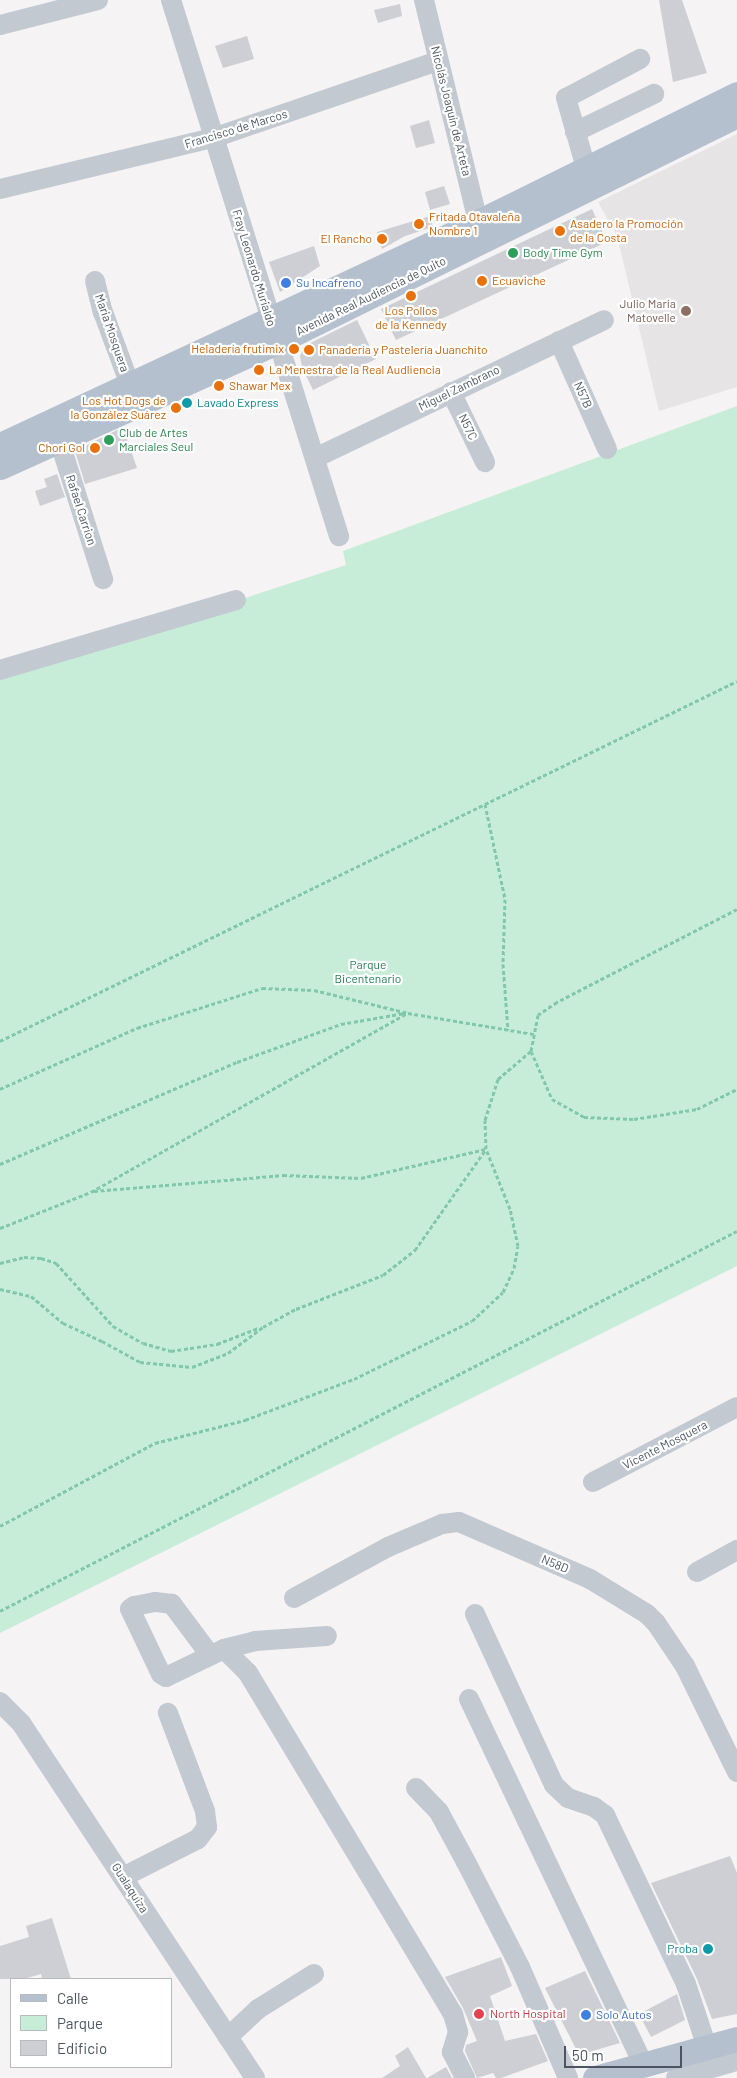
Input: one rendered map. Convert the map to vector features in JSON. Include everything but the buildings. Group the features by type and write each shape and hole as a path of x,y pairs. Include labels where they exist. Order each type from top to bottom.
{"main road":[{"name":"Avenida Real Audiencia de Quito","path":"0,468 274,331 478,222 737,94"},
{"name":"Avenida Real Audiencia de Quito","path":"0,445 130,384 274,331 737,115"},
{"path":"595,2078 638,2071 707,2047 737,2039"}],"street":[{"path":"0,24 98,0"},
{"name":"Fray Leonardo Murialdo","path":"171,0 339,536"},
{"name":"Nicolás Joaquín de Arteta","path":"424,0 478,222"},
{"path":"586,168 566,98 640,59"},
{"name":"Francisco de Marcos","path":"0,189 213,138 438,61"},
{"path":"575,132 654,94"},
{"name":"Maria Mosquera","path":"95,281 103,312 130,384"},
{"name":"Miguel Zambrano","path":"315,458 604,320"},
{"name":"N57B","path":"559,341 607,448"},
{"name":"N57C","path":"451,392 485,462"},
{"name":"Rafael Carrion","path":"59,440 103,579"},
{"path":"0,670 236,600"},
{"name":"Vicente Mosquera","path":"593,1482 737,1408"},
{"name":"N58D","path":"294,1598 388,1547 442,1524 460,1522 590,1579 647,1614 667,1639 684,1666 737,1772"},
{"path":"697,1572 737,1550"},
{"path":"475,1614 554,1785 568,1798 594,1806 605,1815 686,1984 707,2047"},
{"path":"327,1636 255,1641 217,1652 248,1673 453,2014 458,2032 452,2052 465,2078"},
{"path":"470,1699 638,2071 737,2049"},
{"name":"Gualaquiza","path":"0,1702 21,1722 255,2078"},
{"path":"123,1877 198,1838 207,1827 205,1811 168,1713"},
{"path":"416,1788 439,1812 466,1862 520,1967 568,2078"},
{"path":"228,2037 258,2009 314,1974"},
{"path":"676,2078 737,2061"}],"path":[{"path":"0,1042 737,681"},
{"path":"485,804 505,898 503,964 508,1030"},
{"path":"737,909 556,1002 538,1015 531,1051 552,1099 584,1117 634,1119 697,1109 737,1089"},
{"path":"0,1089 136,1028 262,988 314,990 408,1013 534,1034"},
{"path":"0,1164 237,1062 341,1024 408,1013"},
{"path":"0,1228 91,1192 408,1013"},
{"path":"0,1526 155,1442 245,1420 354,1379 472,1321 503,1292 514,1268 518,1246 510,1209 486,1149 485,1120 498,1079 531,1051"},
{"path":"91,1192 283,1175 361,1178 486,1149"},
{"path":"0,1289 31,1296 63,1323 102,1340 140,1362 192,1367 228,1353 263,1327 296,1309 383,1275 415,1250 486,1149"},
{"path":"0,1611 737,1231"},
{"path":"0,1263 24,1257 41,1258 56,1263 113,1326 143,1343 171,1351 217,1344 263,1327"}],"shaded area":[{"name":"Julio Maria Matovelle","path":"737,134 737,387 659,411 617,236 598,202"}],"green space":[{"name":"Parque Bicentenario","path":"737,406 737,1266 0,1633 0,678 346,565 343,551"}],"place":[{"name":"Fritada Otavaleña Nombre 1","path":"419,224"},
{"name":"Asadero la Promoción de la Costa","path":"560,231"},
{"name":"El Rancho","path":"382,239"},
{"name":"Body Time Gym","path":"513,253"},
{"name":"Ecuaviche","path":"482,281"},
{"name":"Su Incafreno","path":"286,283"},
{"name":"Los Pollos de la Kennedy","path":"411,296"},
{"name":"Julio Maria Matovelle","path":"686,311"},
{"name":"Heladería frutimix","path":"294,349"},
{"name":"Panadería y Pastelería Juanchito","path":"309,350"},
{"name":"La Menestra de la Real Audliencia","path":"259,370"},
{"name":"Shawar Mex","path":"219,386"},
{"name":"Lavado Express","path":"187,403"},
{"name":"Los Hot Dogs de la González Suárez","path":"176,408"},
{"name":"Club de Artes Marciales Seul","path":"109,440"},
{"name":"Chori Gol","path":"95,448"},
{"name":"Proba","path":"708,1949"},
{"name":"North Hospital","path":"479,2014"},
{"name":"Solo Autos","path":"586,2015"}]}
